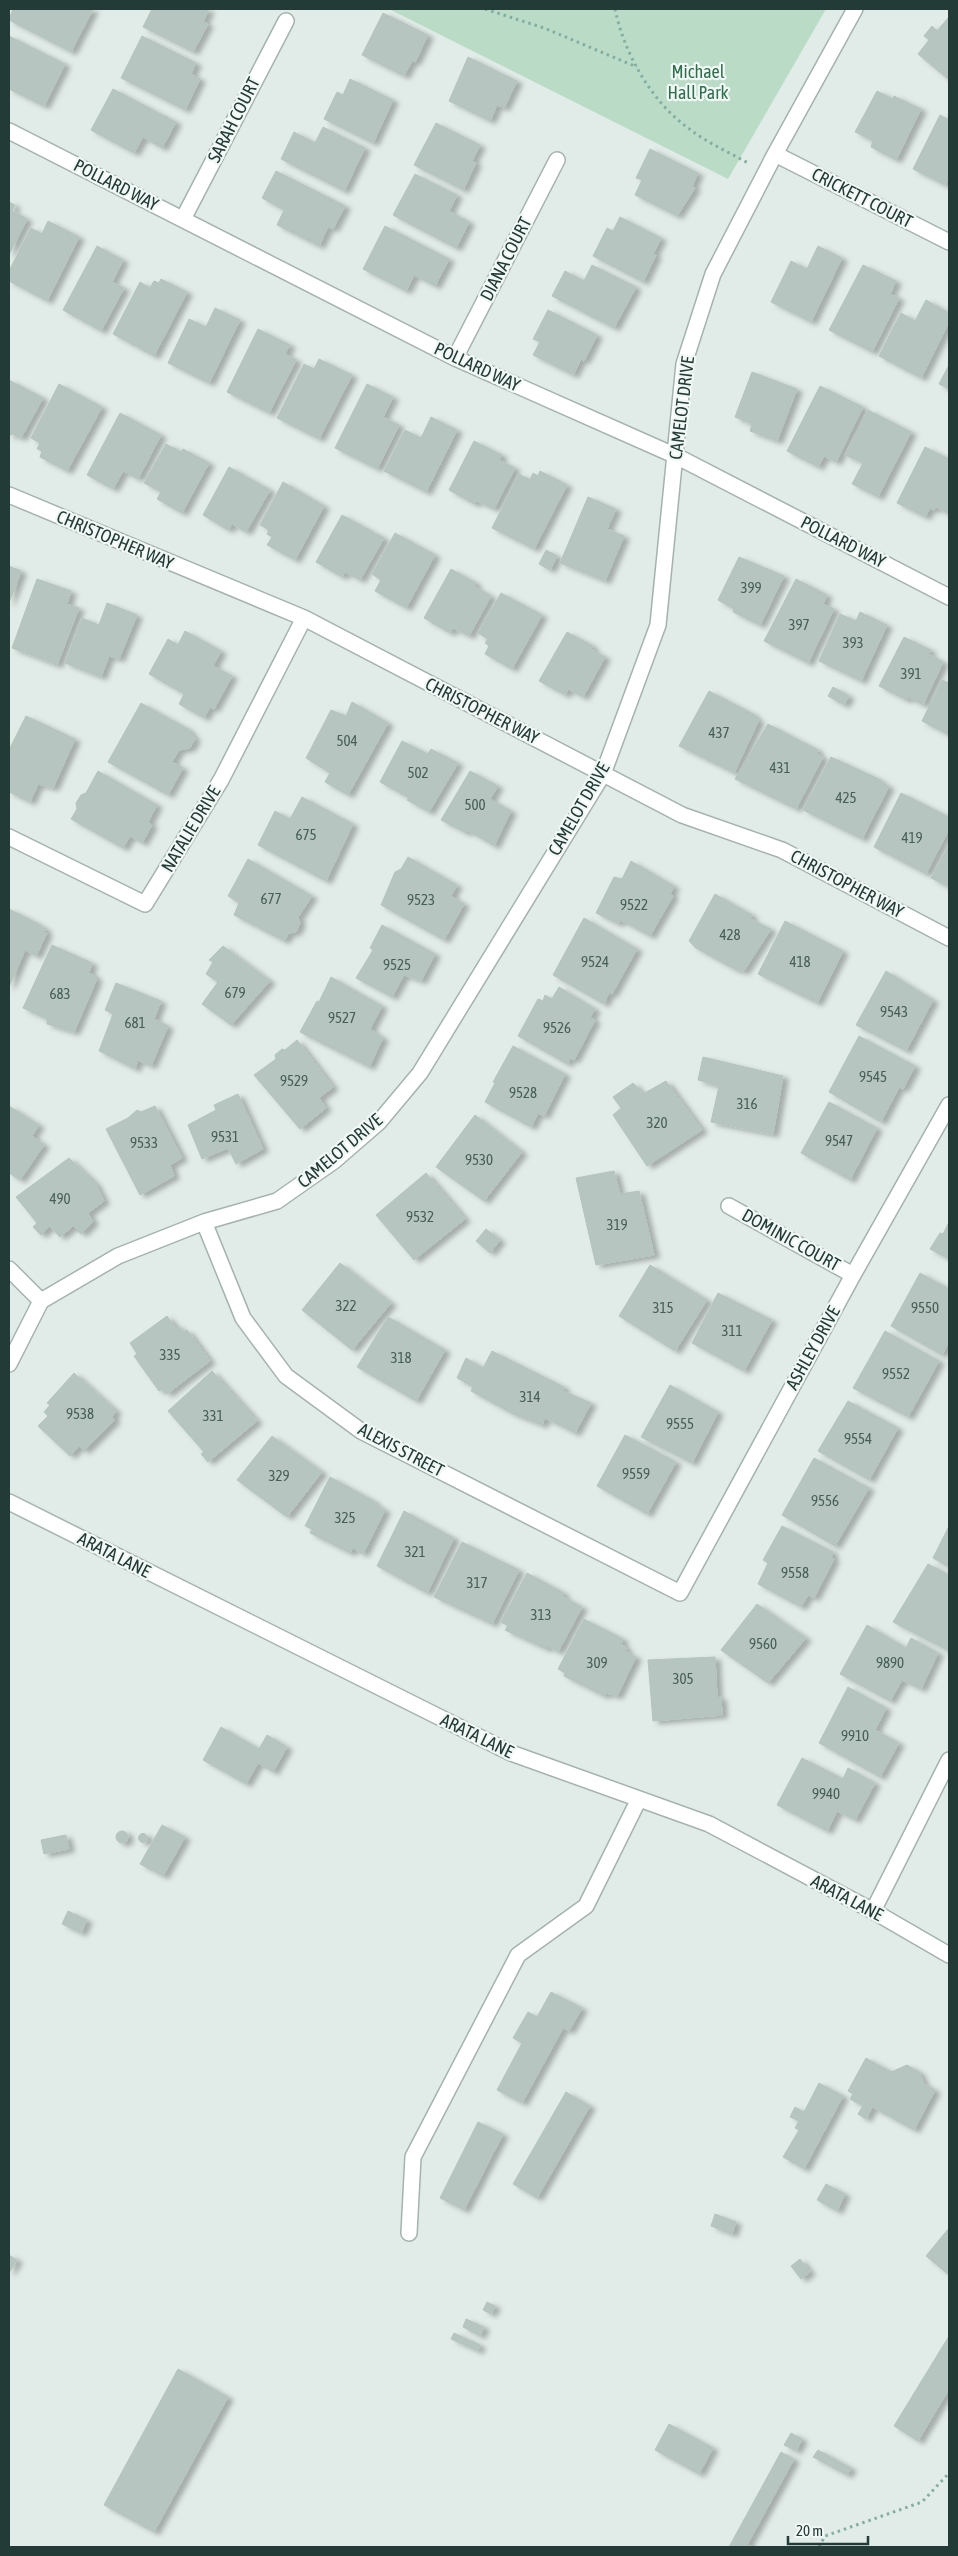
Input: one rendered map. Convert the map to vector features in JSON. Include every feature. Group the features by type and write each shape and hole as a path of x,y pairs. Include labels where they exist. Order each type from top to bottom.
{"street":[{"name":"CAMELOT DRIVE","path":"41,1301 118,1256 204,1222 277,1201 334,1161 379,1122 420,1073 603,774 658,625 684,364 713,274 775,154 855,9"},
{"name":"SARAH COURT","path":"183,219 286,21"},
{"name":"POLLARD WAY","path":"9,131 455,358 676,456 949,596"},
{"name":"CRICKETT COURT","path":"775,154 949,242"},
{"name":"DIANA COURT","path":"455,358 557,160"},
{"name":"CHRISTOPHER WAY","path":"9,495 304,618 682,815 782,850 949,938"},
{"name":"NATALIE DRIVE","path":"9,837 145,904 221,780 304,618"},
{"name":"ASHLEY DRIVE","path":"680,1593 853,1275 949,1105"},
{"name":"DOMINIC COURT","path":"729,1206 853,1275"},
{"name":"ALEXIS STREET","path":"204,1222 243,1318 286,1376 361,1431 680,1593"},
{"path":"9,1269 41,1301 9,1364"},
{"name":"ARATA LANE","path":"9,1502 511,1754 709,1824 873,1911 949,1956"},
{"path":"873,1911 949,1760"},
{"path":"409,2234 413,2157 518,1955 586,1906 639,1799"}],"path":[{"path":"485,9 544,28 637,67"},
{"path":"614,9 626,46 652,89 687,128 749,163"},
{"path":"819,2547 824,2536 922,2502 949,2473"}],"green space":[{"name":"Michael Hall Park","path":"389,9 826,9 728,179"}],"building":[{"path":"13,9 93,9 71,52 9,20"},
{"path":"152,9 209,9 203,22 208,24 193,52 143,27"},
{"path":"383,13 428,35 415,62 412,61 404,76 362,55"},
{"path":"948,18 949,80 918,54 929,40 924,36 932,26 937,31"},
{"path":"9,36 65,64 44,106 9,89"},
{"path":"142,36 196,63 191,74 200,79 185,110 121,78"},
{"path":"468,57 517,81 504,108 497,105 490,121 449,101"},
{"path":"350,79 393,100 373,143 324,119 337,92 343,95"},
{"path":"113,89 176,122 162,148 143,137 134,153 91,130"},
{"path":"877,91 893,99 894,96 921,109 896,160 871,147 873,141 855,132"},
{"path":"940,115 949,120 949,177 945,185 913,169"},
{"path":"436,123 480,145 472,161 476,163 463,190 414,165"},
{"path":"323,127 365,148 344,191 281,159 294,132 315,143"},
{"path":"650,149 698,173 692,186 695,188 677,216 635,195 642,180 636,178"},
{"path":"276,171 345,206 333,229 328,227 319,246 277,225 284,210 262,198"},
{"path":"415,174 457,195 449,211 469,222 456,248 393,215"},
{"path":"9,202 15,205 12,211 27,219 9,255"},
{"path":"620,217 661,238 653,254 656,255 643,282 593,256 607,228 613,231"},
{"path":"48,221 79,237 47,301 9,281 9,271 31,228 42,234"},
{"path":"385,226 449,259 435,286 414,275 406,291 363,269"},
{"path":"97,246 123,260 112,282 124,288 101,331 63,310"},
{"path":"818,246 842,258 811,322 771,302 791,261 807,269"},
{"path":"592,265 636,287 614,328 552,296 565,271 584,281"},
{"path":"863,265 896,281 890,294 899,298 872,352 829,330"},
{"path":"161,279 187,292 154,356 113,334 140,282 150,288 154,281 159,283"},
{"path":"926,300 949,313 949,322 921,378 879,356 901,313 915,321"},
{"path":"215,308 240,320 209,383 168,363 189,319 206,327"},
{"path":"548,310 597,335 584,361 581,359 573,375 533,355 540,342 533,339"},
{"path":"258,329 290,345 285,354 296,360 269,413 227,392"},
{"path":"319,359 352,375 319,439 277,418 304,364 314,369"},
{"path":"949,365 949,389 939,384"},
{"path":"752,372 797,389 777,441 750,431 752,424 735,417"},
{"path":"9,380 43,398 21,438 12,434 9,436"},
{"path":"59,384 102,407 67,471 40,457 42,451 37,449 40,443 31,438"},
{"path":"367,384 393,397 383,417 399,425 377,469 335,448"},
{"path":"820,386 863,407 836,462 824,456 818,467 787,451"},
{"path":"868,410 911,432 878,497 852,484 863,463 845,455"},
{"path":"120,413 161,435 138,479 123,471 113,489 87,475"},
{"path":"431,417 457,430 426,492 384,471 405,430 421,438"},
{"path":"474,441 502,455 499,460 515,468 494,509 477,501 474,504 449,490"},
{"path":"166,444 181,452 183,449 209,463 182,513 157,499 161,492 144,483"},
{"path":"925,447 949,459 949,509 947,513 936,507 934,510 930,508 925,517 897,503"},
{"path":"229,467 270,490 246,532 232,524 228,530 203,515"},
{"path":"540,471 567,485 534,549 492,528 519,474 530,480 533,473 538,476"},
{"path":"283,482 324,506 295,560 267,545 272,537 267,534 269,530 260,525"},
{"path":"588,497 616,509 607,529 624,536 605,581 560,563"},
{"path":"342,515 384,538 360,580 345,572 342,577 316,562"},
{"path":"395,533 435,555 406,608 375,591 381,580 372,574"},
{"path":"546,550 557,556 550,570 539,564"},
{"path":"739,557 784,576 760,625 733,612 734,609 718,600"},
{"path":"9,566 21,571 9,603"},
{"path":"451,569 476,583 474,586 491,596 469,636 453,628 450,633 424,618"},
{"path":"37,579 71,591 67,604 79,608 57,665 12,648"},
{"path":"796,579 827,595 823,604 834,609 808,663 764,641"},
{"path":"501,593 542,615 512,669 485,654 489,646 485,643 488,639 478,633"},
{"path":"107,603 137,615 119,659 109,656 101,677 65,663 82,618 99,625"},
{"path":"860,612 887,625 861,681 819,661 840,614 856,621"},
{"path":"185,631 221,651 213,666 232,676 214,709 210,707 204,718 179,704 184,694 149,674 168,639 178,645"},
{"path":"567,632 593,646 591,649 605,657 583,697 568,689 565,695 539,681"},
{"path":"904,637 931,650 928,654 943,662 923,705 908,697 906,700 879,686"},
{"path":"942,680 949,683 949,735 922,721"},
{"path":"833,687 849,696 844,705 828,696"},
{"path":"709,691 755,715 754,717 759,720 734,773 679,746"},
{"path":"352,702 388,723 348,795 325,782 330,773 306,758 331,710 346,716"},
{"path":"141,703 188,729 195,739 190,748 179,750 172,762 183,768 168,795 108,762"},
{"path":"26,716 75,739 53,788 38,784 30,802 9,792 9,750"},
{"path":"768,724 818,750 817,754 823,757 796,809 735,779"},
{"path":"402,741 428,754 431,749 458,763 429,812 380,782"},
{"path":"831,757 881,780 880,782 889,786 862,839 803,810"},
{"path":"98,771 157,805 148,822 152,825 142,843 130,836 123,848 71,819 77,809 76,803 81,795 86,793"},
{"path":"470,771 498,786 490,799 511,811 494,846 467,830 466,833 441,820"},
{"path":"901,793 949,817 949,829 926,874 874,847"},
{"path":"302,797 353,824 326,881 258,845 275,811 290,819"},
{"path":"949,845 949,887 931,878"},
{"path":"408,857 457,885 451,896 464,904 444,940 381,905 395,872 401,869"},
{"path":"248,859 312,896 298,917 300,923 296,932 289,933 284,941 234,915 239,903 228,896"},
{"path":"631,861 674,886 670,894 673,896 650,936 620,920 618,924 596,913 614,877 622,879"},
{"path":"715,894 752,915 750,919 771,929 744,971 734,969 696,948 689,941"},
{"path":"9,909 35,922 46,929 44,932 47,933 36,956 25,950 9,987"},
{"path":"584,918 637,949 612,994 609,993 604,1004 553,975"},
{"path":"785,921 843,951 817,1003 758,974"},
{"path":"382,925 435,954 421,981 404,975 392,997 356,978 373,950 370,948"},
{"path":"52,945 92,963 89,973 95,976 96,981 74,1032 47,1024 47,1019 23,1008"},
{"path":"223,946 270,981 231,1025 202,1004 218,982 206,974 213,962 209,960"},
{"path":"886,971 933,1000 906,1051 856,1025"},
{"path":"331,977 382,1006 370,1029 383,1038 369,1067 300,1032 317,1001 319,1002"},
{"path":"116,983 161,1001 154,1019 168,1026 151,1066 138,1060 135,1069 99,1051 113,1014 105,1010"},
{"path":"559,987 595,1009 590,1018 595,1020 574,1060 570,1058 567,1064 518,1036 538,999 543,1001 545,995 552,999"},
{"path":"859,1036 915,1066 903,1089 899,1087 881,1122 829,1092"},
{"path":"297,1040 333,1087 319,1098 326,1108 300,1129 254,1075 276,1059 275,1055 282,1049 285,1050"},
{"path":"513,1046 565,1074 544,1116 538,1113 531,1127 485,1102 495,1083 493,1082"},
{"path":"703,1057 783,1076 773,1134 711,1122 719,1086 698,1080"},
{"path":"666,1081 702,1130 647,1166 613,1115 621,1108 613,1097 633,1083 643,1094"},
{"path":"238,1094 263,1149 236,1164 228,1148 202,1159 188,1125 216,1110 214,1105"},
{"path":"829,1102 877,1128 850,1180 801,1153"},
{"path":"9,1106 39,1125 32,1136 44,1145 20,1180 9,1173"},
{"path":"155,1106 182,1158 170,1165 174,1176 140,1195 106,1129 128,1118 137,1110 141,1112"},
{"path":"475,1115 522,1152 484,1201 436,1167"},
{"path":"69,1158 95,1183 104,1201 88,1213 93,1222 81,1234 73,1226 60,1237 50,1226 41,1235 33,1227 37,1223 16,1197"},
{"path":"614,1171 620,1194 639,1191 654,1255 596,1265 576,1178"},
{"path":"426,1173 465,1219 414,1260 376,1215"},
{"path":"949,1222 949,1259 930,1249 940,1233 943,1234"},
{"path":"486,1229 500,1240 490,1253 476,1241"},
{"path":"340,1263 391,1303 352,1350 302,1310"},
{"path":"650,1265 707,1300 675,1351 619,1316"},
{"path":"920,1273 949,1289 949,1341 942,1355 891,1326"},
{"path":"718,1293 772,1320 744,1371 692,1343"},
{"path":"167,1316 175,1327 177,1325 183,1332 187,1330 210,1361 167,1394 163,1389 159,1391 134,1356 137,1354 130,1343"},
{"path":"388,1317 445,1350 416,1401 357,1367"},
{"path":"885,1331 939,1361 908,1417 853,1388"},
{"path":"492,1351 564,1387 563,1391 591,1403 575,1433 545,1418 542,1425 513,1414 471,1391 473,1387 457,1378 466,1358 483,1368"},
{"path":"212,1371 257,1421 208,1462 201,1454 204,1452 168,1411"},
{"path":"74,1373 116,1411 112,1417 115,1420 84,1451 79,1446 70,1456 38,1426 48,1416 44,1412 50,1405 47,1403"},
{"path":"670,1385 718,1412 692,1463 641,1437"},
{"path":"848,1401 898,1428 869,1480 818,1451"},
{"path":"625,1435 676,1462 647,1514 597,1486"},
{"path":"272,1436 322,1472 287,1517 237,1480"},
{"path":"814,1458 869,1488 835,1546 782,1515"},
{"path":"330,1477 374,1501 374,1503 385,1510 363,1554 353,1548 350,1553 310,1533 312,1529 305,1526"},
{"path":"404,1511 454,1538 427,1593 377,1566"},
{"path":"782,1526 833,1552 831,1557 834,1559 814,1598 808,1595 801,1607 758,1584 768,1563 763,1560"},
{"path":"949,1526 949,1567 933,1558"},
{"path":"462,1542 519,1570 492,1624 434,1597"},
{"path":"928,1564 949,1575 949,1651 893,1622"},
{"path":"527,1573 564,1593 562,1596 582,1607 558,1652 547,1646 546,1649 505,1630 508,1626 501,1622"},
{"path":"757,1604 806,1638 768,1683 721,1650"},
{"path":"584,1619 623,1639 621,1644 627,1648 625,1651 636,1657 617,1696 606,1693 604,1696 564,1676 565,1673 558,1669"},
{"path":"867,1625 906,1648 911,1638 938,1653 921,1689 902,1680 890,1701 840,1674"},
{"path":"715,1657 717,1698 721,1697 722,1715 653,1721 648,1660"},
{"path":"848,1687 886,1708 875,1730 899,1743 880,1777 819,1743"},
{"path":"221,1727 259,1749 267,1735 287,1747 273,1772 258,1763 246,1784 203,1760"},
{"path":"802,1758 843,1779 848,1768 875,1783 855,1820 837,1811 827,1831 777,1805"},
{"path":"162,1825 185,1837 163,1876 140,1864"},
{"path":"122,1831 128,1837 122,1843 116,1837"},
{"path":"143,1833 148,1838 143,1843 138,1838"},
{"path":"66,1835 69,1849 44,1854 41,1840"},
{"path":"68,1911 87,1920 81,1933 62,1924"},
{"path":"551,1992 582,2008 569,2031 563,2028 522,2103 497,2090 522,2043 513,2038 528,2012 537,2017"},
{"path":"866,2058 891,2072 907,2065 919,2072 924,2084 935,2090 914,2130 872,2107 866,2119 858,2114 863,2106 850,2099 853,2094 848,2091"},
{"path":"819,2083 843,2096 804,2169 783,2157 799,2130 795,2128 799,2121 790,2117 795,2107 804,2112"},
{"path":"566,2092 590,2106 537,2198 513,2184"},
{"path":"478,2122 503,2134 464,2210 440,2198"},
{"path":"826,2184 845,2194 837,2211 817,2200"},
{"path":"715,2214 736,2222 732,2234 711,2226"},
{"path":"949,2228 949,2275 926,2256"},
{"path":"9,2255 17,2260 9,2273"},
{"path":"800,2259 810,2272 801,2279 791,2266"},
{"path":"487,2302 495,2306 491,2314 483,2310"},
{"path":"466,2319 484,2327 480,2336 463,2327"},
{"path":"454,2333 480,2345 478,2351 451,2339"},
{"path":"949,2336 949,2389 918,2441 894,2426"},
{"path":"178,2369 228,2397 154,2532 104,2505"},
{"path":"669,2424 713,2448 699,2474 655,2450"},
{"path":"791,2433 802,2439 796,2451 784,2445"},
{"path":"818,2450 851,2468 847,2475 813,2457"},
{"path":"781,2452 794,2459 747,2545 752,2547 729,2547"}]}
